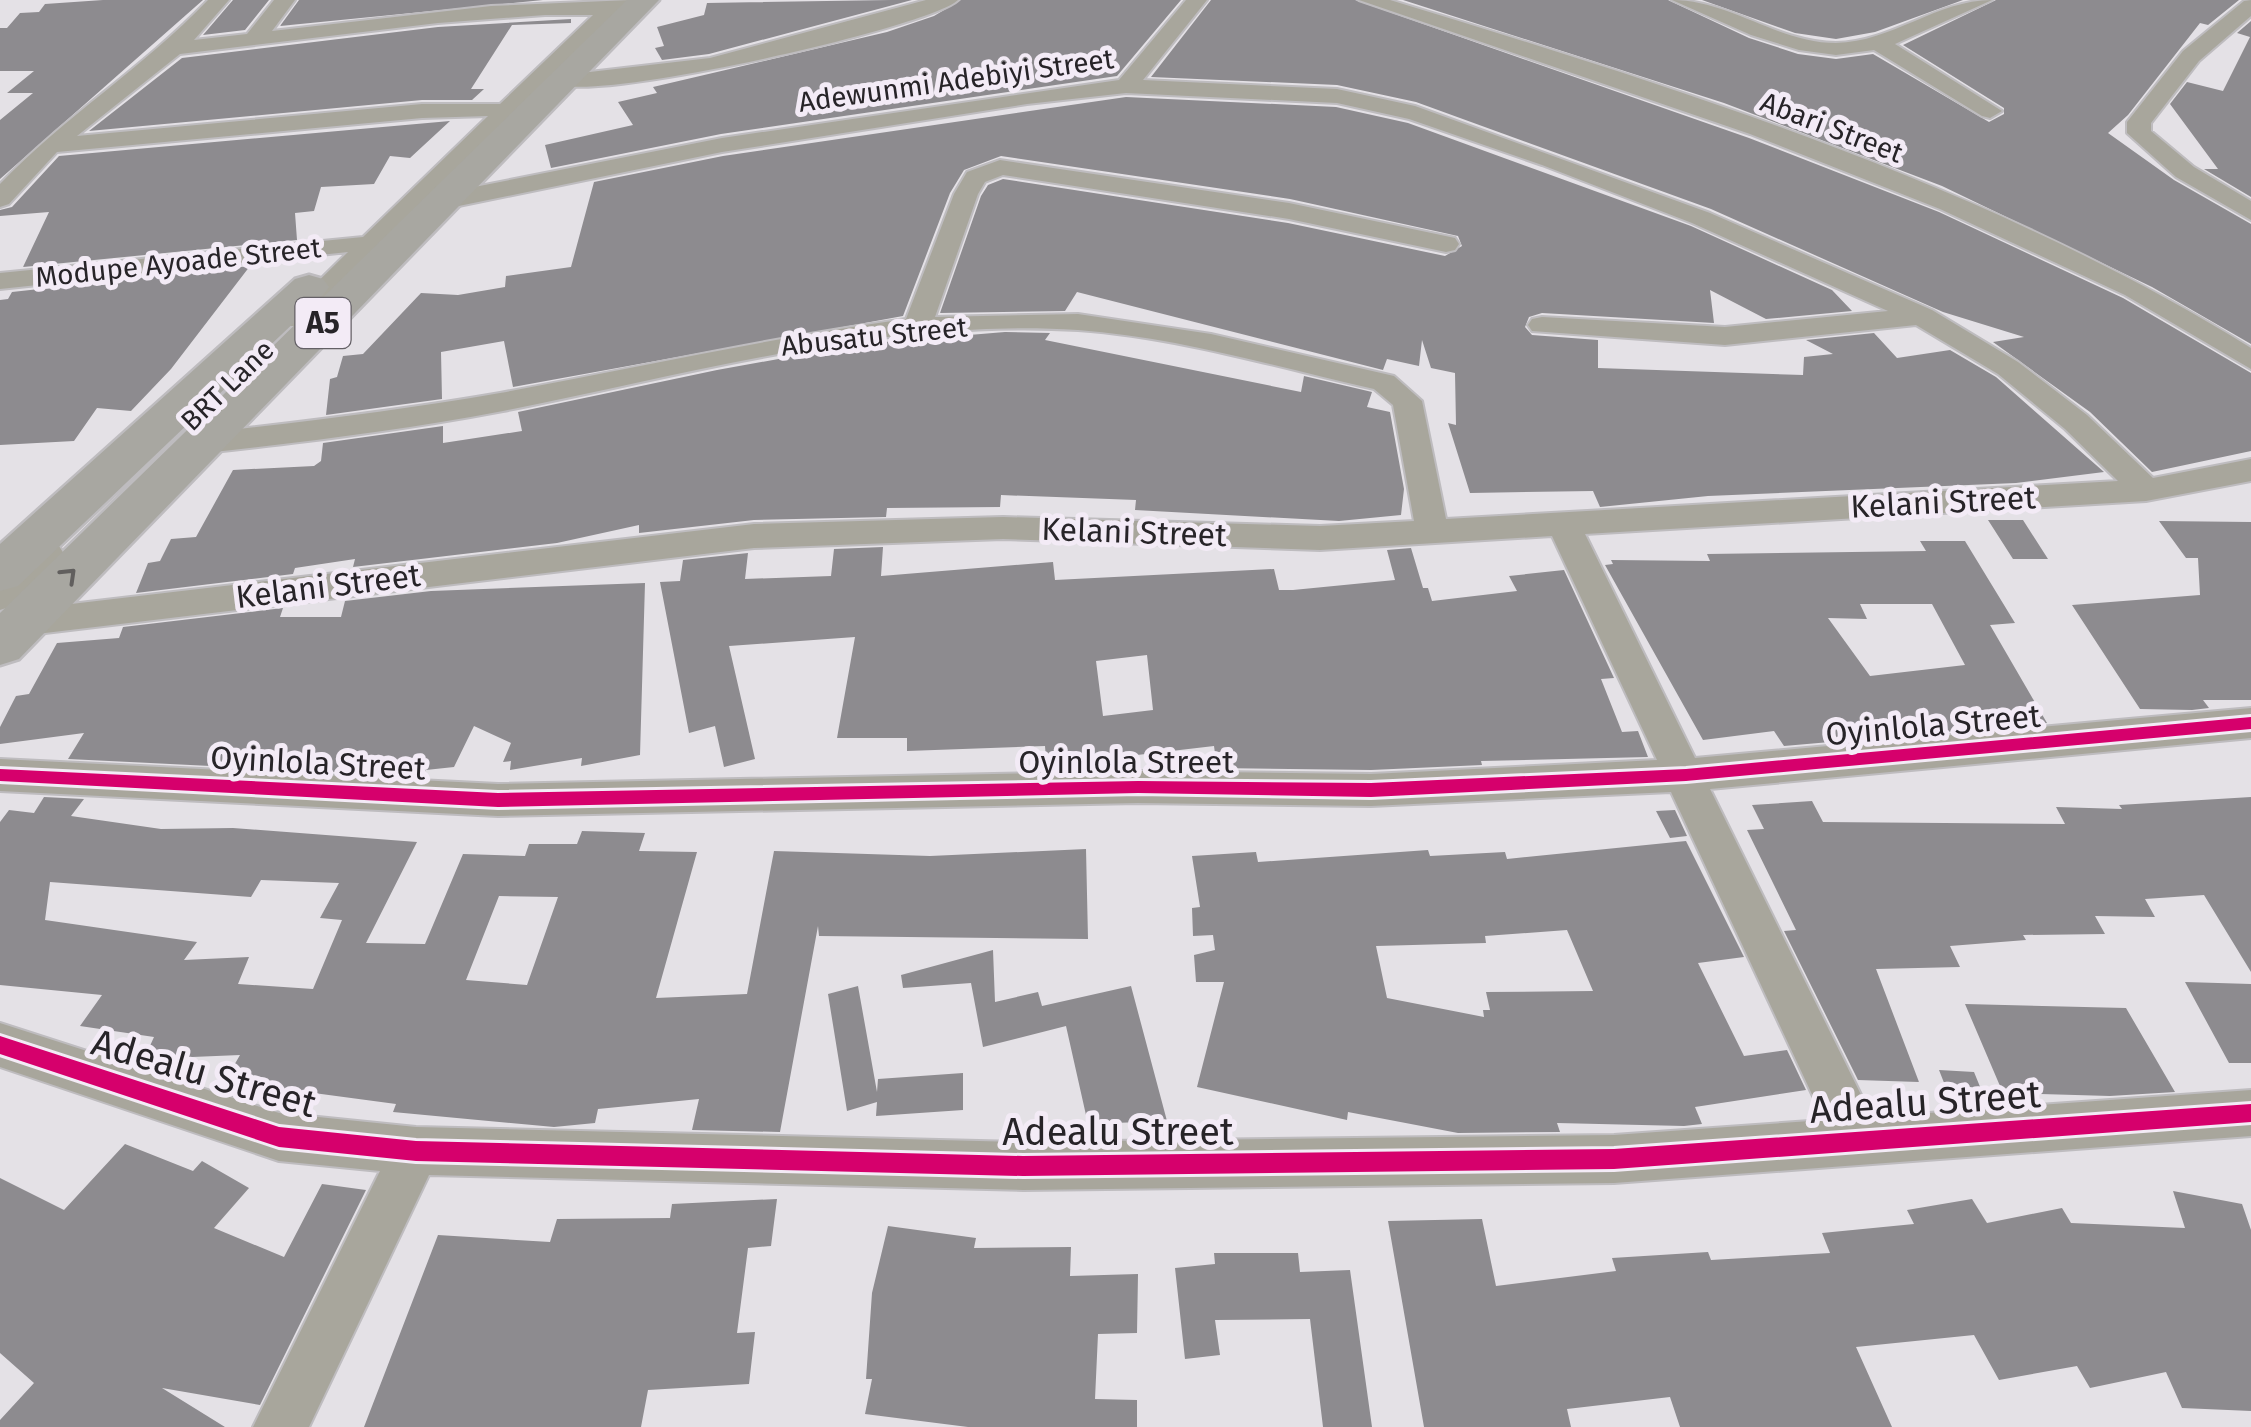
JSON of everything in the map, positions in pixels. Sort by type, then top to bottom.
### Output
[{"type":"highway","name":"A5","points":[[7,622],[204,444],[644,0]]},
{"type":"highway","name":"A5","points":[[5,564],[356,243],[492,109],[608,3]]},
{"type":"street","points":[[0,198],[50,146],[174,48],[219,0]]},
{"type":"street","points":[[252,42],[285,0]]},
{"type":"street","points":[[564,82],[680,69],[948,0]]},
{"type":"street","points":[[1126,86],[1197,0]]},
{"type":"street","name":"Abari Street","points":[[1369,0],[1712,114],[1891,180],[2138,290],[2251,360]]},
{"type":"street","points":[[1682,0],[1802,44],[1836,49],[1876,42],[1982,0]]},
{"type":"street","points":[[174,48],[252,42],[396,20],[608,3]]},
{"type":"street","name":"BRT Lane","points":[[7,622],[160,449],[608,3]]},
{"type":"street","points":[[2251,5],[2191,56],[2139,122],[2140,133],[2184,172],[2251,212]]},
{"type":"street","points":[[1876,42],[1990,111]]},
{"type":"street","name":"Adewunmi Adebiyi Street","points":[[444,201],[848,123],[1126,86],[1337,96],[1415,112],[1701,218],[1922,316],[2008,368],[2076,422],[2146,490]]},
{"type":"street","points":[[50,146],[363,116],[492,109]]},
{"type":"street","points":[[918,326],[966,194],[976,177],[1000,167],[1289,211],[1446,244]]},
{"type":"street","name":"Modupe Ayoade Street","points":[[0,281],[356,243]]},
{"type":"street","points":[[1542,325],[1725,336],[1922,316]]},
{"type":"street","name":"Abusatu Street","points":[[204,444],[406,418],[766,347],[918,326],[1078,322],[1212,343],[1384,382],[1407,401],[1432,531]]},
{"type":"street","name":"Kelani Street","points":[[7,622],[754,536],[1004,528],[1320,538],[2146,490],[2251,470]]},
{"type":"street","points":[[1562,521],[1857,1138]]},
{"type":"street","name":"Oyinlola Street","points":[[0,775],[498,800],[1138,787],[1370,790],[1686,775],[2251,723]]},
{"type":"street","name":"Adealu Street","points":[[0,1045],[279,1137],[416,1150],[1023,1166],[1614,1159],[1857,1138],[2251,1112]]},
{"type":"street","points":[[280,1427],[416,1150]]},
{"type":"building","points":[[203,0],[0,179],[0,120],[33,93],[7,93],[34,71],[0,71],[0,28],[7,28],[20,13],[39,12],[45,4]]},
{"type":"building","points":[[233,0],[269,0],[245,30],[203,35]]},
{"type":"building","points":[[299,0],[543,0],[280,26]]},
{"type":"building","points":[[912,0],[709,54],[662,60],[655,48],[664,46],[657,27],[704,15],[707,3]]},
{"type":"building","points":[[961,0],[1181,0],[1117,76],[721,134],[551,168],[545,145],[633,125],[618,102],[657,93],[653,87],[887,32],[934,16]]},
{"type":"building","points":[[1211,0],[1355,0],[1749,138],[1939,212],[2123,298],[2251,373],[2251,451],[2152,472],[2090,412],[1993,342],[2024,337],[1943,312],[1711,209],[1416,102],[1337,85],[1151,77]]},
{"type":"building","points":[[1403,0],[1668,0],[1749,38],[1798,54],[1836,59],[1873,54],[1989,122],[2004,114],[2004,108],[1903,45],[1996,0],[2239,0],[2208,25],[2200,23],[2128,115],[2108,133],[2174,180],[2251,224],[2251,344],[2152,287],[1942,186],[1724,103]]},
{"type":"building","points":[[1702,0],[1963,0],[1875,32],[1836,39],[1795,33]]},
{"type":"building","points":[[571,19],[571,23],[512,25],[471,89],[484,89],[472,100],[422,100],[89,131],[182,58],[438,27]]},
{"type":"building","points":[[2251,21],[2251,197],[2204,169],[2218,169],[2170,104],[2187,82],[2223,91],[2250,37],[2237,33]]},
{"type":"building","points":[[1126,97],[1336,107],[1408,123],[1691,226],[1832,290],[1852,311],[1766,319],[1710,290],[1714,323],[1542,313],[1529,317],[1525,327],[1532,335],[1598,340],[1598,368],[1803,375],[1804,357],[1833,354],[1806,340],[1874,333],[1897,358],[1950,350],[1996,377],[2104,472],[2016,483],[1708,496],[1600,507],[1593,491],[1470,493],[1448,423],[1456,425],[1455,373],[1431,368],[1422,340],[1419,366],[1387,359],[1383,370],[1077,292],[1065,311],[940,313],[981,196],[988,185],[1003,179],[1288,223],[1445,256],[1462,246],[1458,236],[1290,199],[1001,156],[964,170],[950,193],[903,316],[513,387],[504,341],[441,352],[442,399],[326,415],[330,379],[337,377],[343,356],[363,354],[421,293],[458,295],[505,287],[506,276],[571,267],[594,182],[723,156]]},
{"type":"building","points":[[450,121],[410,158],[390,156],[374,184],[321,187],[314,211],[295,213],[297,240],[23,267],[49,212],[0,216],[0,210],[12,207],[59,156]]},
{"type":"building","points":[[250,266],[171,369],[131,411],[97,408],[74,441],[0,445],[0,300],[8,299],[12,292]]},
{"type":"building","points":[[1005,332],[1050,333],[1045,340],[1301,392],[1304,376],[1372,392],[1367,407],[1390,412],[1404,489],[1401,515],[1339,521],[1135,510],[1136,500],[1001,495],[1000,507],[887,508],[886,517],[754,520],[639,533],[639,525],[557,543],[353,567],[355,559],[295,568],[293,574],[136,593],[148,563],[160,561],[171,539],[196,537],[233,470],[314,466],[321,461],[323,443],[443,426],[443,443],[522,431],[518,412],[861,344]]},
{"type":"building","points":[[1988,520],[2023,520],[2048,559],[2013,559]]},
{"type":"building","points":[[2159,521],[2251,522],[2251,700],[2203,700],[2209,708],[2192,710],[2140,709],[2072,605],[2200,595],[2198,558],[2186,558]]},
{"type":"building","points":[[1920,541],[1965,541],[2015,623],[1990,625],[2047,723],[1784,746],[1774,731],[1703,740],[1605,565],[1613,564],[1611,560],[1710,561],[1707,554],[1926,551]],"holes":[[[1860,604],[1932,604],[1965,665],[1870,676],[1828,618],[1867,619]]]},
{"type":"building","points":[[883,547],[881,576],[1053,562],[1055,580],[1274,569],[1279,590],[1293,590],[1395,580],[1387,550],[1411,548],[1423,588],[1428,588],[1432,601],[1517,591],[1509,576],[1564,570],[1614,678],[1601,679],[1622,732],[1638,731],[1648,757],[1481,761],[1482,765],[1371,770],[1217,768],[1214,746],[1120,757],[1120,753],[1046,759],[1045,746],[907,751],[907,738],[837,738],[855,637],[729,646],[755,759],[724,767],[715,726],[689,733],[660,582],[680,581],[683,560],[748,553],[745,579],[831,576],[834,549]],"holes":[[[1147,655],[1153,710],[1103,716],[1096,661]]]},
{"type":"building","points":[[645,583],[640,755],[581,766],[582,758],[510,770],[511,761],[503,762],[511,743],[474,726],[454,767],[426,770],[418,776],[68,759],[84,733],[0,744],[0,727],[16,696],[29,694],[57,643],[119,638],[123,627],[283,608],[280,617],[341,617],[345,601],[431,591]]},
{"type":"building","points":[[44,797],[84,799],[71,816],[161,829],[233,828],[417,842],[366,943],[425,944],[463,854],[525,856],[529,844],[577,844],[582,831],[645,833],[639,851],[697,852],[656,998],[747,994],[774,851],[930,856],[1086,849],[1088,939],[819,936],[818,926],[780,1132],[692,1130],[699,1099],[598,1109],[595,1123],[554,1127],[393,1112],[396,1104],[225,1081],[240,1055],[144,1059],[154,1037],[80,1026],[102,995],[0,985],[0,822],[9,810],[34,813]],"holes":[[[261,880],[339,883],[320,918],[342,920],[313,989],[238,984],[249,957],[184,960],[197,942],[45,920],[50,882],[251,897]],[[499,896],[558,897],[527,985],[466,980]]]},
{"type":"building","points":[[2251,797],[2251,972],[2204,895],[2145,899],[2155,917],[2095,916],[2105,934],[2023,935],[2026,940],[1950,946],[1960,967],[1876,969],[1919,1082],[1858,1080],[1784,931],[1796,930],[1747,830],[1764,829],[1752,805],[1812,801],[1823,822],[2065,824],[2056,807],[2122,809],[2119,805]]},
{"type":"building","points":[[1675,810],[1687,836],[1670,838],[1656,811]]},
{"type":"building","points":[[1686,841],[1744,957],[1698,963],[1744,1056],[1787,1050],[1806,1090],[1695,1107],[1702,1124],[1557,1123],[1560,1132],[1458,1133],[1348,1112],[1347,1120],[1197,1087],[1224,982],[1196,982],[1194,955],[1215,950],[1213,935],[1193,936],[1192,908],[1200,907],[1192,856],[1256,852],[1258,862],[1428,850],[1430,856],[1505,852],[1507,859]],"holes":[[[1567,930],[1593,991],[1486,992],[1490,1010],[1483,1010],[1484,1017],[1387,998],[1376,946],[1486,943],[1485,936]]]},
{"type":"building","points":[[993,950],[995,1002],[1038,992],[1042,1006],[1131,986],[1167,1121],[1088,1124],[1066,1026],[983,1047],[971,983],[903,988],[901,975]]},
{"type":"building","points":[[2185,982],[2251,984],[2251,1063],[2229,1063]]},
{"type":"building","points":[[858,986],[877,1092],[878,1079],[963,1073],[963,1110],[876,1116],[877,1102],[847,1111],[828,994]]},
{"type":"building","points":[[1965,1004],[2126,1008],[2175,1092],[2110,1096],[2003,1093]]},
{"type":"building","points":[[1939,1070],[1974,1072],[1985,1099],[1950,1098]]},
{"type":"building","points":[[125,1144],[193,1171],[202,1161],[249,1188],[214,1228],[284,1257],[322,1184],[366,1190],[260,1405],[162,1388],[225,1427],[0,1427],[0,1420],[34,1383],[0,1353],[0,1178],[64,1210]]},
{"type":"building","points":[[2173,1191],[2242,1204],[2251,1230],[2251,1411],[2182,1408],[2166,1372],[2090,1388],[2077,1366],[1999,1380],[1974,1335],[1856,1347],[1892,1427],[1680,1427],[1670,1397],[1567,1409],[1571,1427],[1424,1427],[1388,1221],[1482,1219],[1496,1286],[1616,1271],[1612,1258],[1708,1252],[1711,1260],[1830,1253],[1822,1233],[1914,1224],[1907,1210],[1972,1199],[1987,1223],[2062,1208],[2071,1223],[2185,1228]]},
{"type":"building","points":[[777,1199],[771,1246],[748,1248],[737,1333],[755,1332],[749,1384],[648,1390],[641,1427],[364,1427],[438,1235],[550,1242],[557,1219],[670,1218],[672,1204]]},
{"type":"building","points":[[888,1226],[976,1238],[974,1248],[1071,1247],[1070,1276],[1138,1274],[1137,1333],[1098,1334],[1095,1399],[1137,1400],[1137,1427],[968,1427],[865,1414],[872,1379],[866,1379],[872,1293]]},
{"type":"building","points":[[1214,1253],[1298,1253],[1300,1272],[1350,1270],[1372,1427],[1323,1427],[1310,1319],[1215,1320],[1220,1355],[1185,1359],[1175,1268],[1215,1264]]},
{"type":"cycle path","points":[[0,775],[498,800],[1138,787],[1371,790],[1686,775],[2251,723]]},
{"type":"cycle path","points":[[0,1045],[279,1137],[416,1151],[1023,1166],[1614,1159],[2251,1113]]}]
